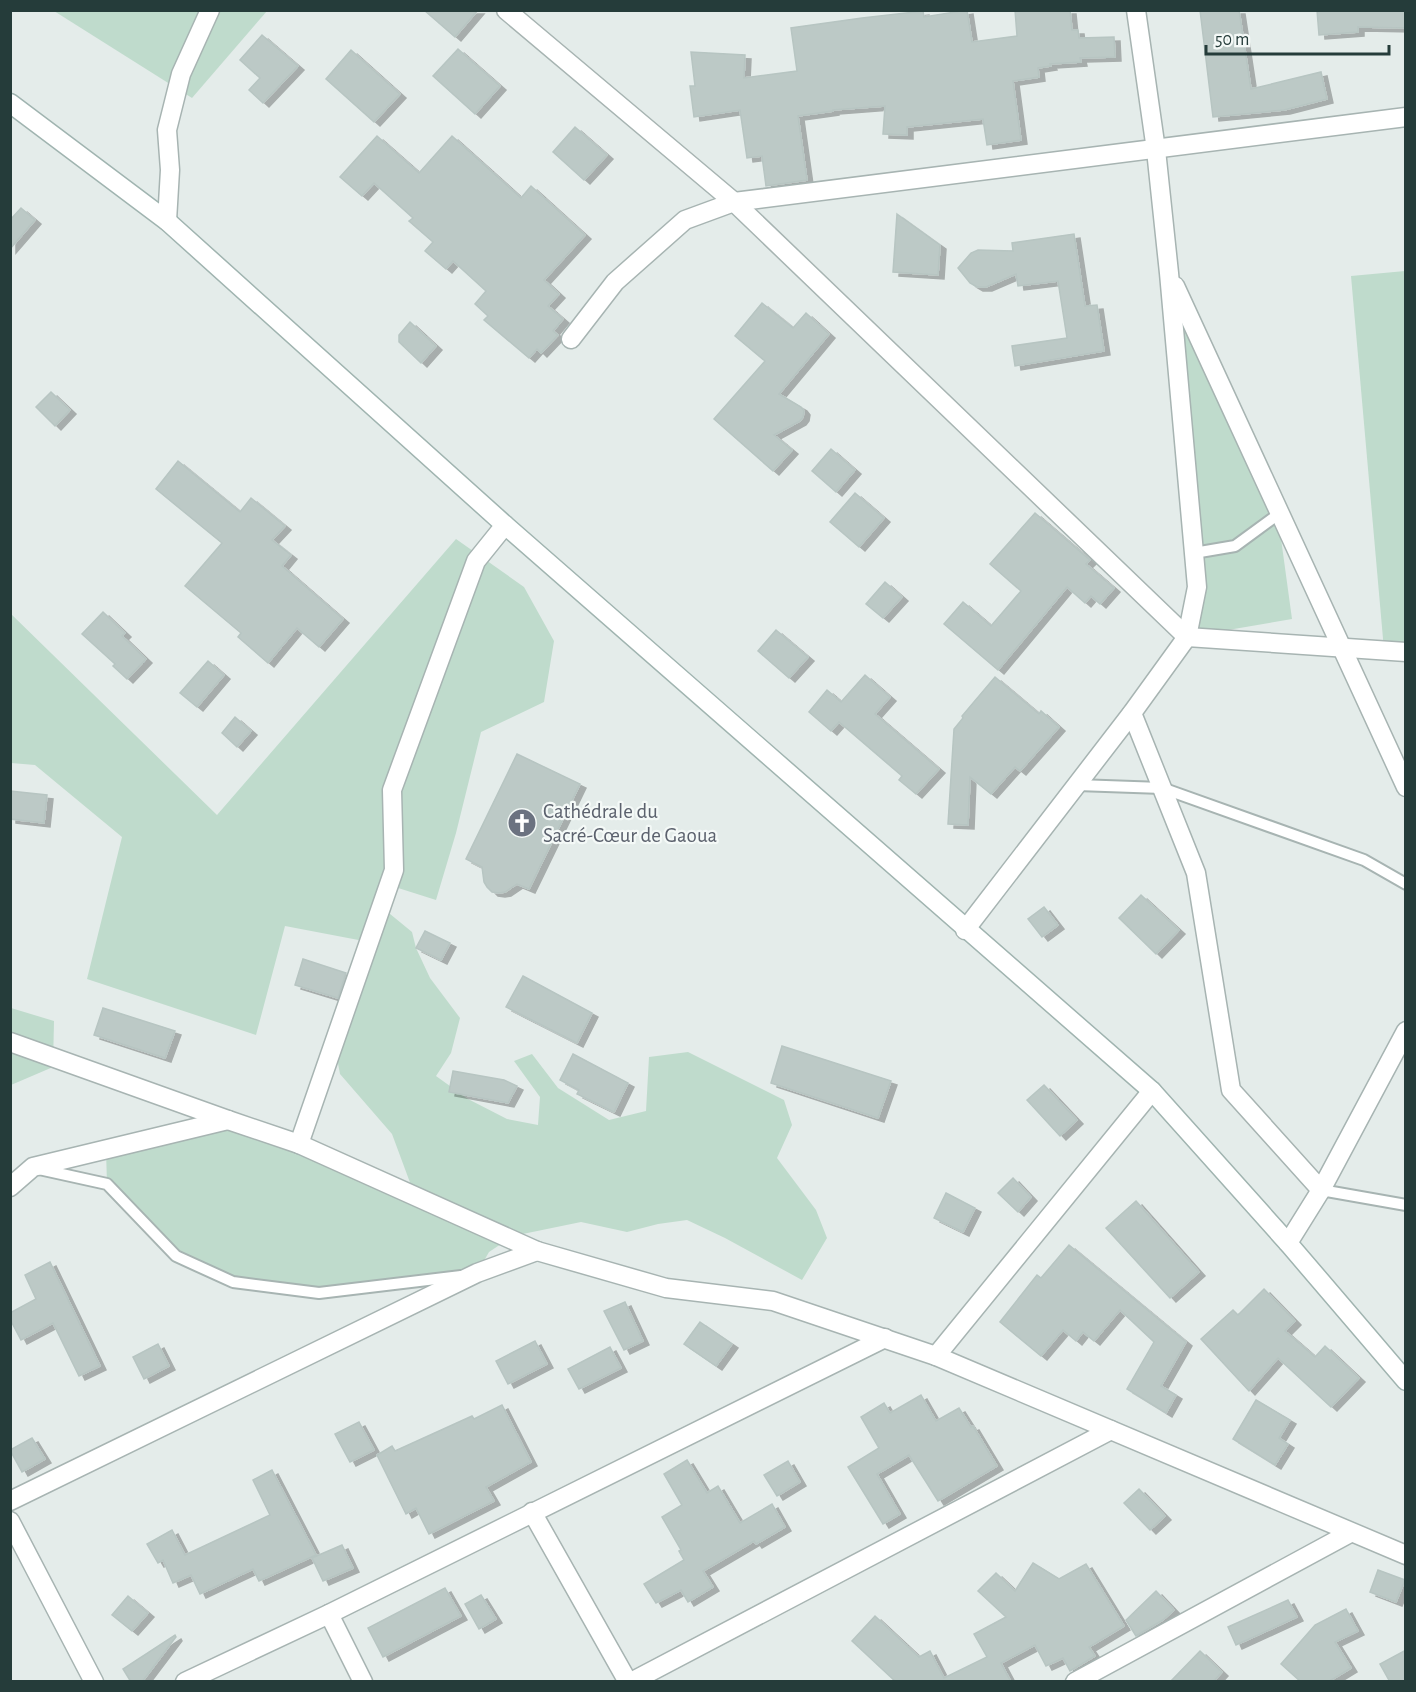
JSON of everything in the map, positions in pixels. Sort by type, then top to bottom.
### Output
[{"type":"street","points":[[167,221],[170,170],[167,130],[181,74],[210,10]]},
{"type":"street","points":[[506,10],[734,202],[1187,637],[1406,652]]},
{"type":"street","points":[[965,930],[1132,713],[1187,637],[1197,586],[1156,150],[1136,10]]},
{"type":"street","points":[[10,103],[167,221],[505,525],[965,930],[1152,1091],[1288,1243],[1406,1381]]},
{"type":"street","points":[[571,339],[615,282],[685,220],[734,202],[1406,117]]},
{"type":"street","points":[[1169,273],[1406,787]]},
{"type":"street","points":[[299,1144],[394,870],[392,790],[476,561],[505,525]]},
{"type":"street","points":[[1132,713],[1196,873],[1231,1089],[1322,1190]]},
{"type":"street","points":[[1288,1243],[1322,1190],[1406,1031]]},
{"type":"street","points":[[10,1042],[299,1144],[537,1251],[666,1288],[773,1301],[936,1356],[1406,1555]]},
{"type":"street","points":[[936,1356],[1152,1091]]},
{"type":"street","points":[[10,1187],[33,1167],[228,1120]]},
{"type":"street","points":[[10,1501],[477,1273],[537,1251]]},
{"type":"street","points":[[185,1682],[329,1614],[885,1338]]},
{"type":"street","points":[[532,1512],[629,1682],[1111,1430]]},
{"type":"street","points":[[10,1521],[94,1682]]},
{"type":"street","points":[[1075,1682],[1350,1533]]},
{"type":"street","points":[[329,1614],[363,1682]]},
{"type":"lane","points":[[1194,553],[1235,546],[1280,513]]},
{"type":"lane","points":[[1077,785],[1162,788],[1364,860],[1406,884]]},
{"type":"lane","points":[[33,1167],[107,1184],[176,1256],[233,1282],[319,1293],[477,1273]]},
{"type":"lane","points":[[1322,1190],[1406,1205]]},
{"type":"green space","points":[[54,11],[267,11],[192,98]]},
{"type":"green space","points":[[1405,271],[1405,648],[1384,650],[1351,276]]},
{"type":"green space","points":[[1169,273],[1279,524],[1292,619],[1187,637],[1197,586]]},
{"type":"green space","points":[[456,539],[524,587],[554,641],[544,702],[481,732],[456,833],[436,900],[395,887],[384,909],[412,932],[416,948],[430,978],[460,1018],[451,1053],[436,1076],[468,1099],[507,1119],[538,1125],[540,1097],[514,1061],[532,1054],[558,1088],[609,1120],[646,1111],[649,1057],[688,1052],[784,1100],[792,1125],[777,1158],[816,1210],[827,1238],[802,1280],[687,1220],[627,1232],[581,1222],[513,1236],[489,1252],[477,1273],[319,1293],[233,1282],[176,1256],[107,1184],[106,1150],[228,1120],[415,1196],[392,1134],[340,1074],[334,1042],[369,942],[285,926],[256,1035],[87,979],[122,837],[35,765],[11,763],[10,613],[217,815]]},
{"type":"green space","points":[[11,1008],[54,1021],[53,1067],[11,1085]]},
{"type":"building","points":[[424,10],[478,10],[455,37]]},
{"type":"building","points":[[967,10],[972,42],[1017,36],[1015,10],[1070,10],[1072,30],[1078,30],[1079,38],[1114,37],[1115,57],[1080,58],[1081,62],[1050,64],[1051,66],[1038,68],[1039,77],[1013,81],[1021,140],[987,145],[983,119],[907,127],[907,135],[883,134],[885,106],[833,110],[798,116],[807,180],[766,186],[762,156],[747,158],[740,110],[694,117],[690,86],[695,86],[691,52],[745,55],[744,78],[797,71],[791,28],[923,11],[924,17]]},
{"type":"building","points":[[1200,10],[1239,10],[1251,89],[1321,72],[1327,99],[1284,110],[1213,117]]},
{"type":"building","points":[[1317,10],[1406,10],[1406,28],[1358,27],[1358,32],[1319,35]]},
{"type":"building","points":[[262,35],[298,66],[263,103],[249,90],[260,78],[240,60]]},
{"type":"building","points":[[458,49],[500,86],[475,114],[433,76]]},
{"type":"building","points":[[351,50],[400,94],[374,122],[326,79]]},
{"type":"building","points":[[575,127],[607,155],[584,180],[553,152]]},
{"type":"building","points":[[377,136],[419,173],[452,136],[521,198],[531,186],[585,235],[544,280],[559,294],[548,306],[563,319],[553,331],[558,335],[541,353],[537,349],[529,358],[484,320],[488,316],[475,304],[486,291],[453,261],[446,269],[425,251],[433,242],[409,221],[413,218],[374,183],[362,196],[340,177]]},
{"type":"building","points":[[21,208],[35,220],[10,249],[10,220]]},
{"type":"building","points":[[897,214],[940,245],[938,275],[893,272]]},
{"type":"building","points":[[1074,234],[1085,306],[1097,305],[1104,351],[1015,366],[1012,346],[1067,338],[1058,281],[1018,286],[1016,274],[986,287],[977,287],[970,283],[958,268],[971,253],[978,250],[1013,251],[1012,243]]},
{"type":"building","points":[[762,303],[793,328],[806,313],[829,334],[779,394],[804,411],[800,421],[774,435],[792,450],[773,471],[714,419],[765,361],[735,336]]},
{"type":"building","points":[[410,322],[436,346],[421,363],[399,342],[399,335]]},
{"type":"building","points":[[51,392],[70,410],[55,426],[36,407]]},
{"type":"building","points":[[831,449],[855,470],[836,492],[812,471]]},
{"type":"building","points":[[178,461],[240,512],[251,498],[285,526],[272,540],[291,555],[282,566],[343,619],[319,647],[297,628],[268,663],[238,637],[241,633],[185,586],[222,543],[156,489]]},
{"type":"building","points":[[855,493],[884,518],[859,547],[830,522]]},
{"type":"building","points":[[1035,513],[1090,560],[1086,564],[1114,588],[1100,604],[1091,596],[1085,603],[1067,587],[998,670],[944,624],[963,602],[991,626],[1021,591],[990,564]]},
{"type":"building","points":[[885,582],[902,597],[883,618],[866,604]]},
{"type":"building","points":[[103,612],[125,633],[122,636],[146,659],[127,679],[113,666],[115,664],[82,634]]},
{"type":"building","points":[[776,630],[808,657],[789,678],[758,651]]},
{"type":"building","points":[[208,661],[224,675],[197,707],[180,693]]},
{"type":"building","points":[[865,675],[890,697],[875,714],[939,769],[916,794],[899,780],[902,776],[839,722],[831,731],[809,712],[827,690],[841,702]]},
{"type":"building","points":[[995,677],[1039,714],[1041,711],[1059,727],[1020,771],[1015,767],[991,794],[970,777],[968,825],[948,824],[954,729]]},
{"type":"building","points":[[235,717],[251,731],[237,747],[222,733]]},
{"type":"building","name":"Cathédrale du Sacré-Cœur de Gaoua","points":[[517,754],[580,784],[529,889],[517,884],[505,892],[492,892],[484,882],[482,867],[466,859]]},
{"type":"building","points":[[10,791],[47,795],[44,823],[10,819]]},
{"type":"building","points":[[1141,895],[1179,930],[1156,954],[1119,918]]},
{"type":"building","points":[[1044,907],[1058,925],[1042,937],[1028,919]]},
{"type":"building","points":[[425,931],[450,943],[441,960],[416,948]]},
{"type":"building","points":[[303,959],[346,973],[338,998],[295,985]]},
{"type":"building","points":[[523,976],[592,1013],[577,1043],[506,1007]]},
{"type":"building","points":[[103,1008],[175,1031],[165,1058],[94,1035]]},
{"type":"building","points":[[782,1046],[891,1081],[878,1118],[771,1083]]},
{"type":"building","points":[[573,1054],[628,1083],[614,1112],[577,1094],[579,1090],[560,1080]]},
{"type":"building","points":[[453,1071],[504,1080],[517,1086],[508,1103],[449,1092]]},
{"type":"building","points":[[1044,1085],[1077,1120],[1060,1136],[1027,1100]]},
{"type":"building","points":[[1013,1178],[1031,1197],[1018,1212],[998,1193]]},
{"type":"building","points":[[946,1193],[975,1208],[963,1232],[934,1218]]},
{"type":"building","points":[[1136,1201],[1199,1272],[1170,1298],[1106,1228]]},
{"type":"building","points":[[1069,1245],[1186,1342],[1161,1386],[1176,1395],[1166,1413],[1127,1389],[1154,1342],[1120,1310],[1094,1341],[1083,1332],[1076,1341],[1063,1330],[1041,1356],[1000,1322],[1037,1275],[1041,1278]]},
{"type":"building","points":[[50,1262],[100,1366],[79,1376],[53,1323],[21,1340],[10,1319],[10,1313],[36,1299],[25,1275]]},
{"type":"building","points":[[1264,1289],[1295,1321],[1285,1331],[1315,1357],[1325,1346],[1359,1378],[1331,1407],[1278,1358],[1249,1391],[1201,1339],[1233,1310],[1238,1315]]},
{"type":"building","points":[[625,1302],[643,1341],[624,1350],[604,1311]]},
{"type":"building","points":[[700,1322],[732,1344],[716,1366],[684,1344]]},
{"type":"building","points":[[535,1341],[547,1364],[508,1384],[496,1361]]},
{"type":"building","points":[[158,1344],[169,1366],[144,1379],[133,1357]]},
{"type":"building","points":[[610,1347],[621,1368],[579,1389],[568,1369]]},
{"type":"building","points":[[921,1395],[936,1421],[959,1408],[971,1427],[973,1426],[997,1466],[938,1501],[909,1455],[877,1474],[900,1514],[883,1524],[848,1467],[879,1448],[861,1417],[884,1403],[890,1413]]},
{"type":"building","points":[[1256,1400],[1290,1420],[1279,1438],[1288,1444],[1275,1465],[1233,1439]]},
{"type":"building","points":[[502,1405],[531,1462],[486,1487],[494,1501],[429,1534],[416,1508],[406,1514],[377,1455],[392,1446],[395,1451],[472,1416],[474,1419]]},
{"type":"building","points":[[359,1422],[374,1450],[350,1462],[335,1434]]},
{"type":"building","points":[[32,1438],[45,1459],[22,1472],[10,1450]]},
{"type":"building","points":[[687,1460],[707,1493],[718,1486],[740,1523],[772,1504],[785,1527],[756,1544],[754,1541],[703,1571],[713,1587],[688,1602],[681,1590],[656,1603],[644,1584],[684,1560],[679,1551],[681,1550],[662,1517],[682,1505],[664,1474]]},
{"type":"building","points":[[788,1461],[800,1482],[777,1496],[764,1475]]},
{"type":"building","points":[[272,1470],[316,1555],[259,1581],[253,1569],[200,1594],[191,1575],[173,1583],[163,1560],[158,1563],[147,1544],[172,1530],[185,1555],[270,1515],[253,1480]]},
{"type":"building","points":[[1139,1489],[1165,1516],[1150,1530],[1124,1503]]},
{"type":"building","points":[[342,1545],[353,1568],[323,1581],[312,1558]]},
{"type":"building","points":[[1033,1563],[1059,1579],[1086,1564],[1124,1626],[1089,1647],[1095,1656],[1070,1671],[1063,1658],[1046,1666],[1035,1645],[1001,1663],[1011,1682],[896,1682],[852,1641],[875,1616],[919,1657],[930,1651],[944,1678],[987,1657],[974,1634],[1006,1617],[978,1591],[996,1573],[1015,1591]]},
{"type":"building","points":[[1378,1570],[1405,1580],[1396,1602],[1370,1592]]},
{"type":"building","points":[[445,1588],[461,1616],[383,1657],[368,1628]]},
{"type":"building","points":[[1156,1591],[1174,1610],[1163,1620],[1136,1636],[1126,1620]]},
{"type":"building","points":[[481,1595],[496,1619],[479,1629],[465,1604]]},
{"type":"building","points":[[128,1596],[148,1613],[132,1631],[112,1615]]},
{"type":"building","points":[[1288,1600],[1297,1617],[1236,1645],[1228,1627]]},
{"type":"building","points":[[1346,1609],[1358,1631],[1335,1642],[1351,1668],[1328,1682],[1301,1682],[1281,1664],[1315,1625]]},
{"type":"building","points":[[175,1635],[176,1637],[142,1682],[131,1682],[123,1669]]},
{"type":"building","points":[[1406,1650],[1406,1682],[1390,1682],[1380,1664]]},
{"type":"building","points":[[1200,1651],[1222,1672],[1213,1682],[1170,1682]]},
{"type":"place","name":"Cathédrale du Sacré-Cœur de Gaoua","points":[[522,823]]}]
